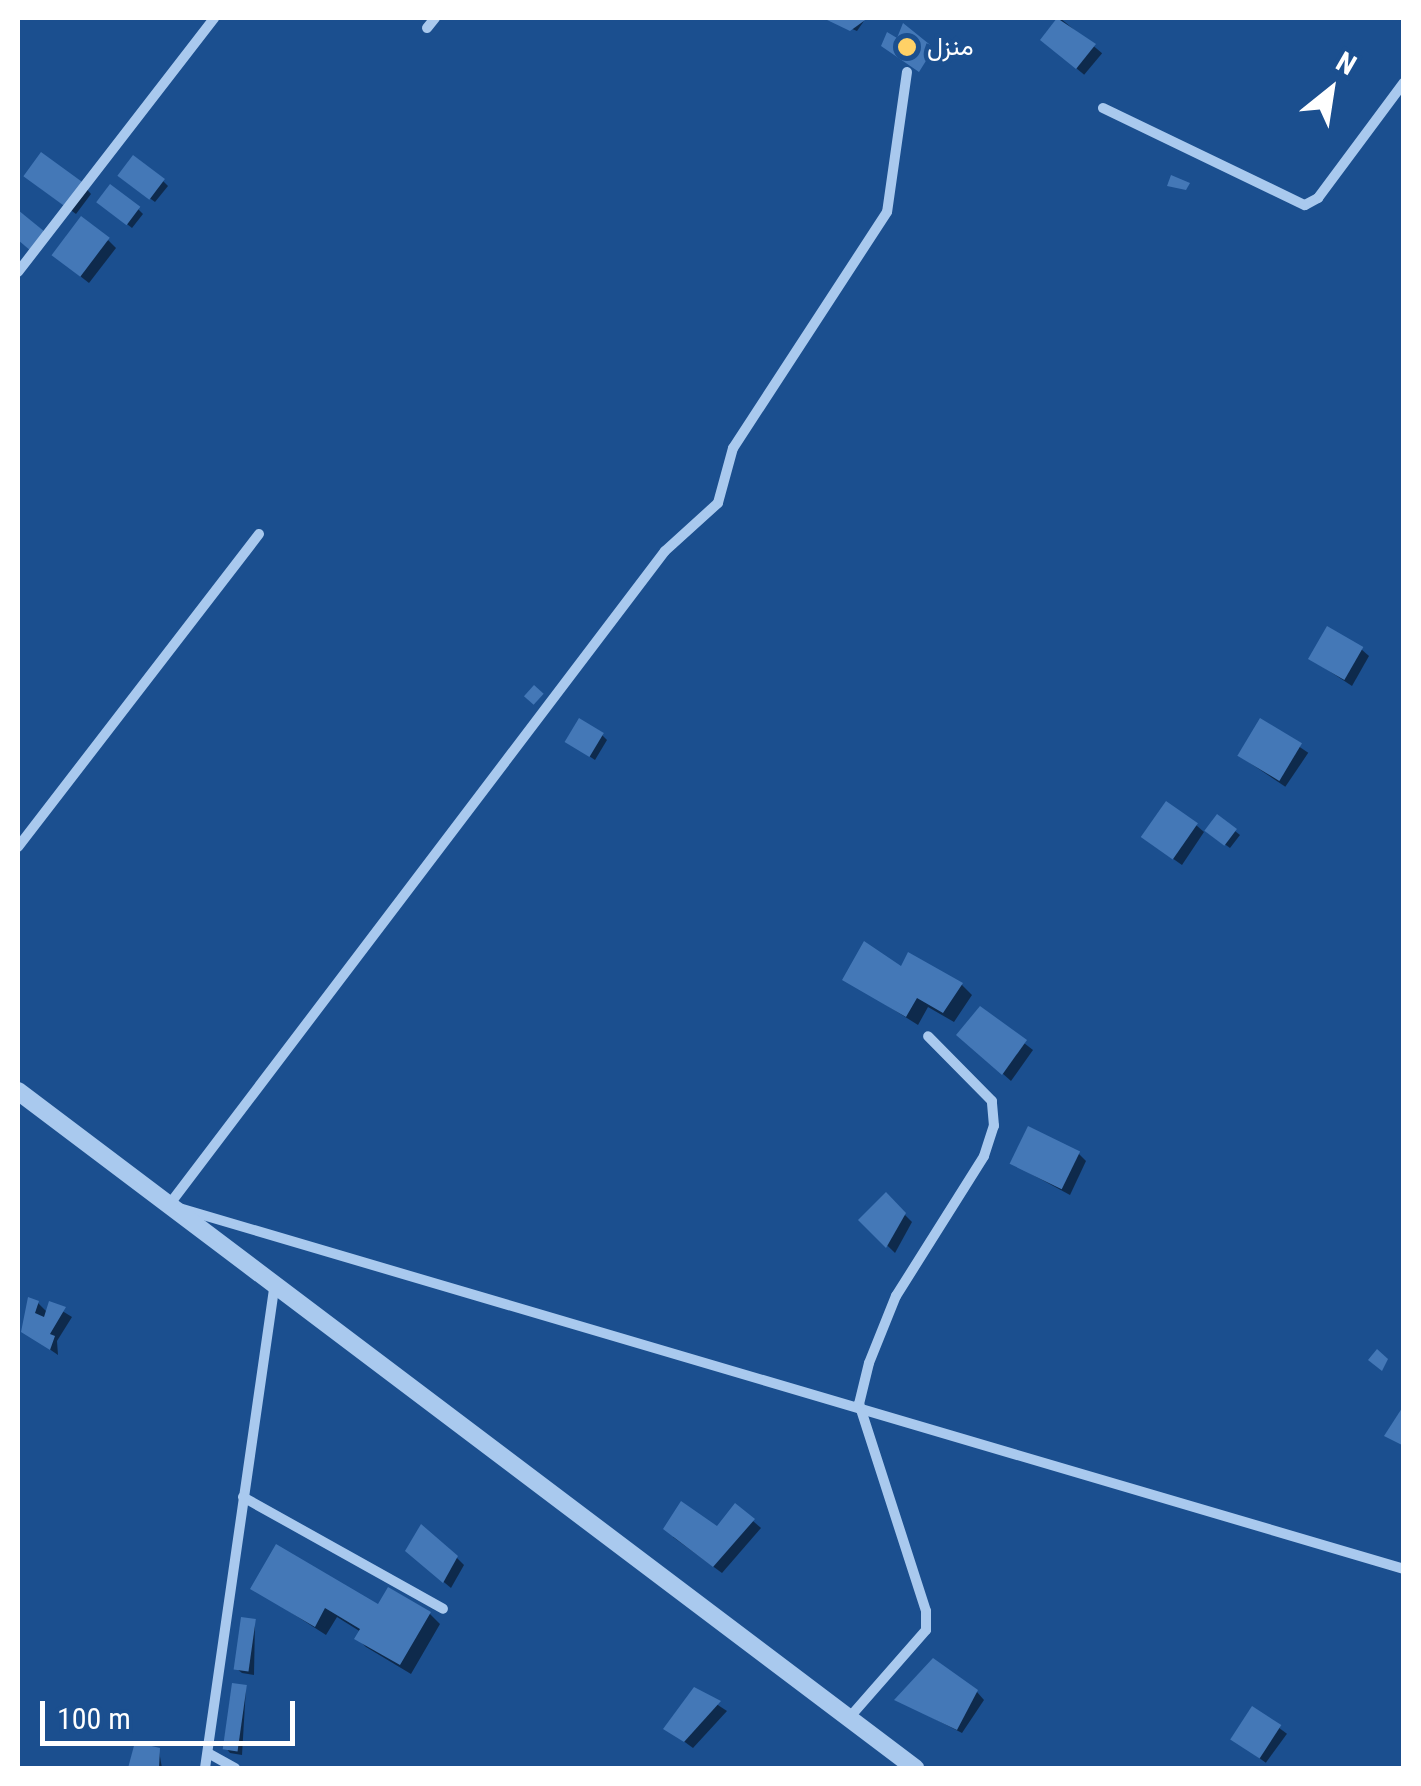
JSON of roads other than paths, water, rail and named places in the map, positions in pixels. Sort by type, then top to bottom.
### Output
[{"type":"street","points":[[18,272],[214,18]]},
{"type":"street","points":[[427,28],[436,18]]},
{"type":"street","points":[[168,1205],[664,550],[718,504],[732,448],[888,212],[907,72]]},
{"type":"street","points":[[1103,108],[1305,205],[1318,198],[1404,82]]},
{"type":"street","points":[[18,847],[259,534]]},
{"type":"street","points":[[848,1718],[926,1630],[926,1612],[860,1404],[896,1296],[984,1156],[994,1126],[992,1102],[928,1036]]},
{"type":"street","points":[[18,1090],[915,1768]]},
{"type":"street","points":[[168,1205],[860,1404],[1404,1570]]},
{"type":"street","points":[[205,1768],[275,1281]]},
{"type":"street","points":[[243,1496],[443,1609]]},
{"type":"street","points":[[208,1753],[235,1768]]},
{"type":"place","name":"منزل","points":[[907,47]]}]
